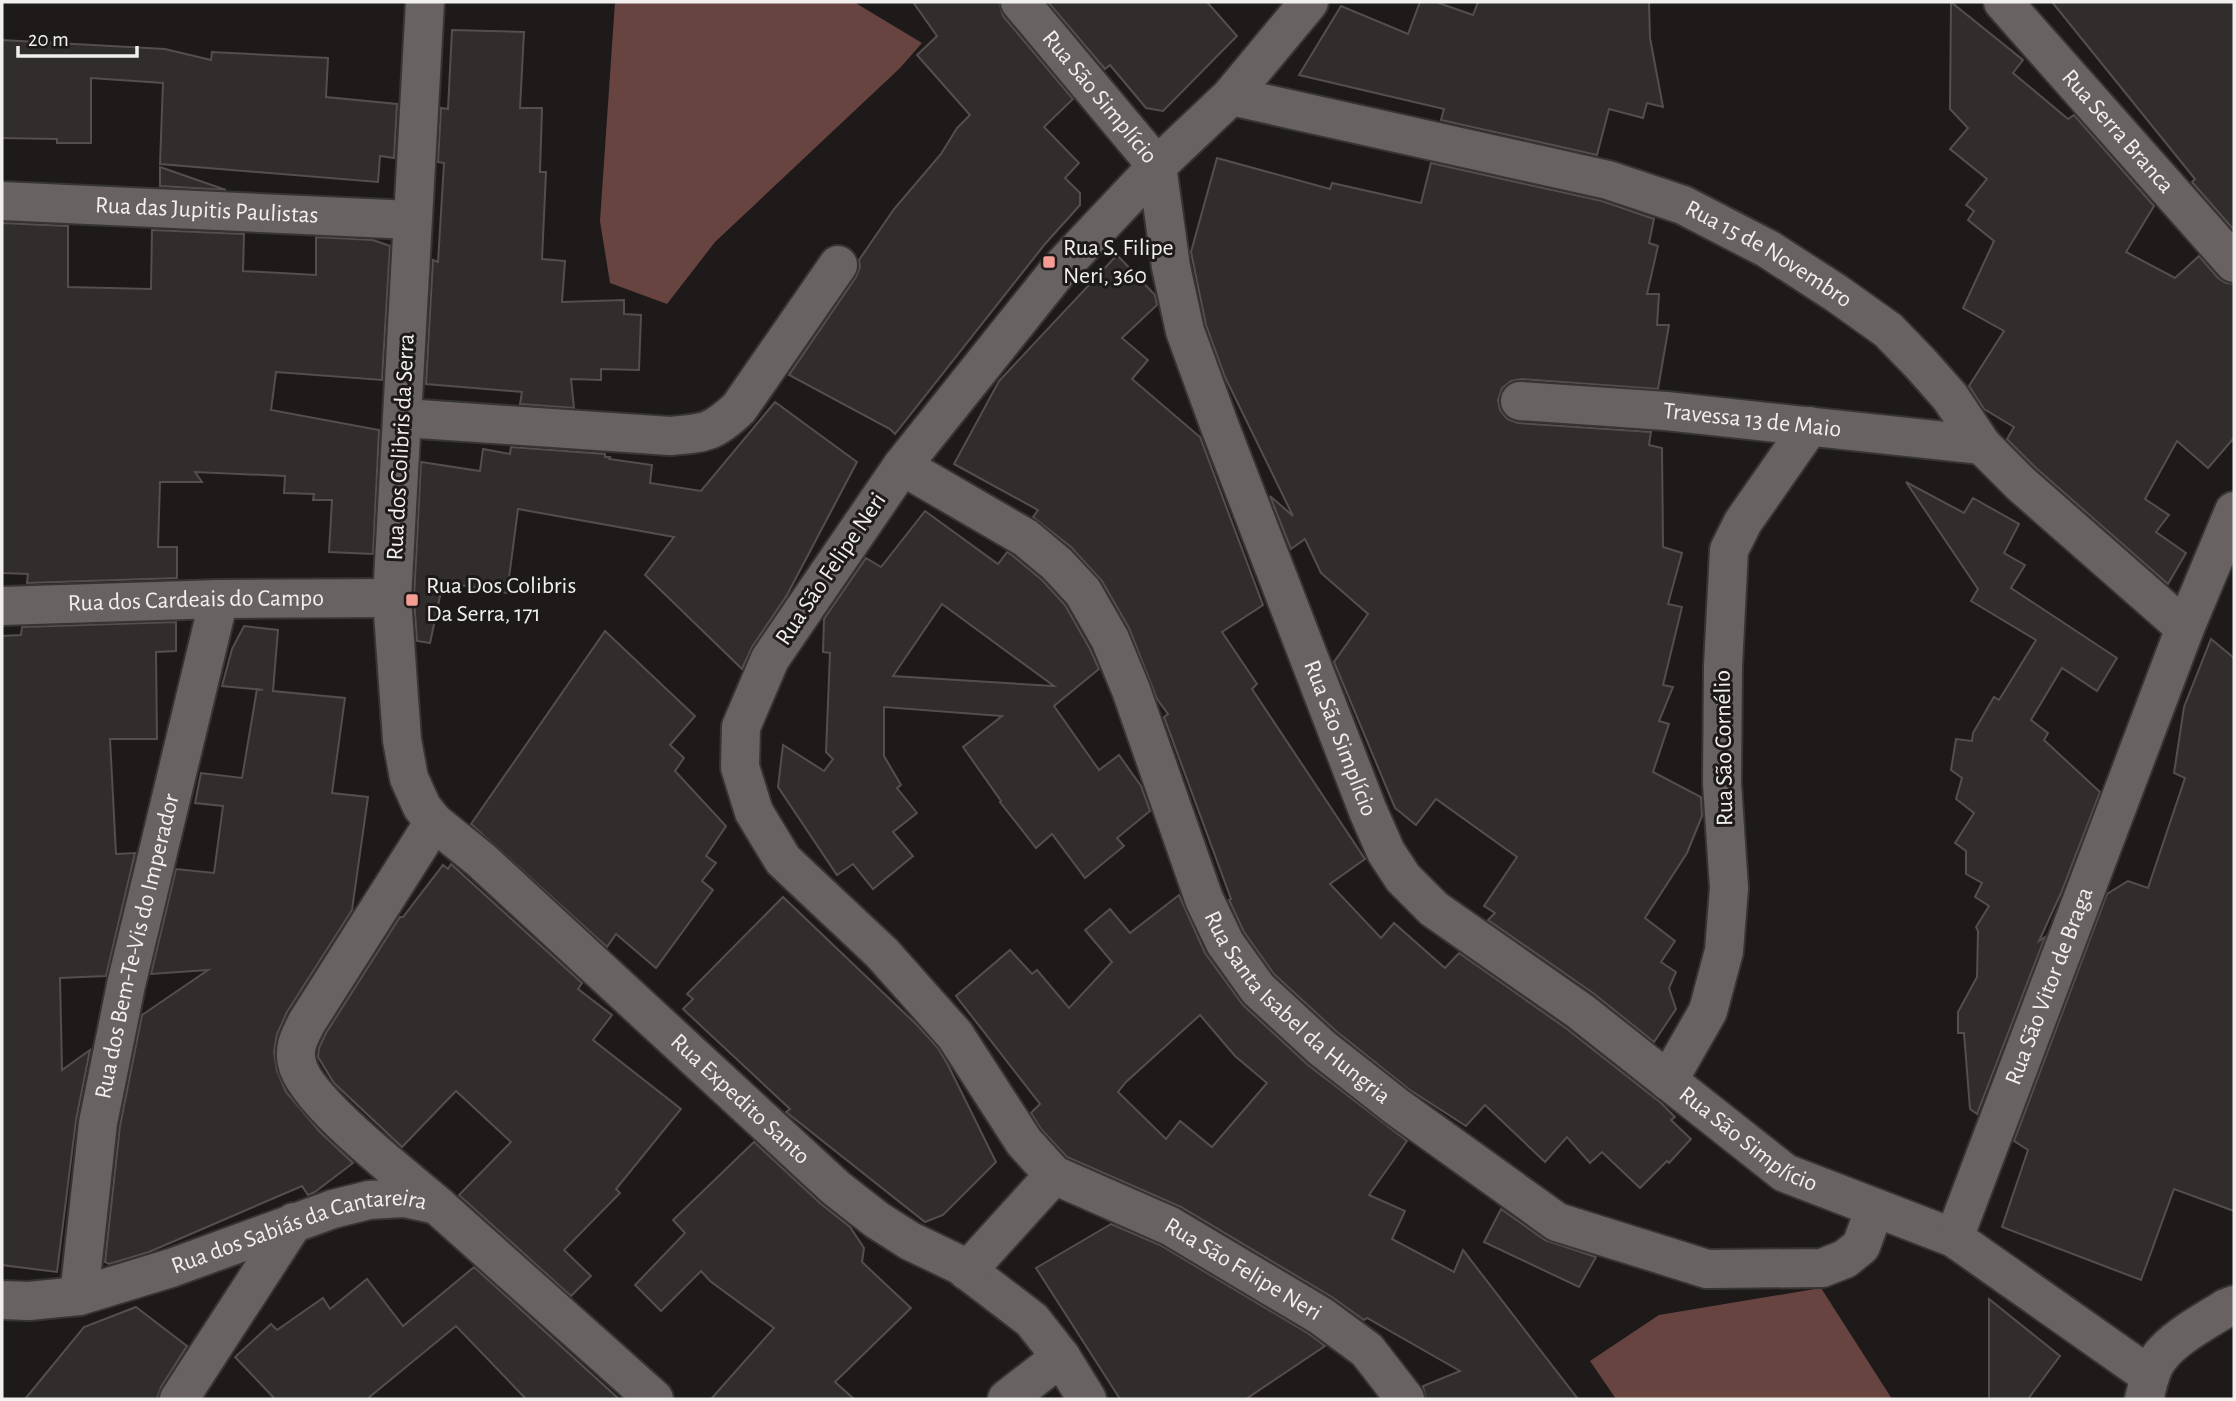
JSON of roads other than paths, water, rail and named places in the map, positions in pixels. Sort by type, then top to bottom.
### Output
[{"type":"street","name":"Rua dos Colibris da Serra","points":[[425,2],[392,598],[402,740],[410,778],[422,807],[434,822]]},
{"type":"street","name":"Rua São Simplício","points":[[1020,2],[1157,166],[1171,267],[1185,331],[1368,811],[1386,852],[1403,878],[1434,909],[1580,1011],[1785,1173],[1954,1238]]},
{"type":"street","name":"Rua São Felipe Neri","points":[[1309,2],[1231,96],[1157,166],[1057,272],[902,466],[770,659],[741,727],[740,766],[754,812],[783,860],[881,953],[955,1035],[1024,1142],[1054,1175],[1170,1226],[1321,1316],[1367,1350],[1405,1399]]},
{"type":"street","name":"Rua Serra Branca","points":[[2003,2],[2234,263]]},
{"type":"street","name":"Rua 15 de Novembro","points":[[1231,96],[1608,180],[1683,205],[1768,250],[1888,330],[1950,397],[1982,445],[2021,484],[2185,628]]},
{"type":"street","name":"Rua das Jupitis Paulistas","points":[[2,201],[411,220]]},
{"type":"street","points":[[404,418],[670,436],[697,434],[720,426],[739,408],[838,265]]},
{"type":"street","name":"Travessa 13 de Maio","points":[[1520,401],[1666,411],[1982,445]]},
{"type":"street","name":"Rua São Cornélio","points":[[1668,1081],[1708,1011],[1724,951],[1729,888],[1722,783],[1723,666],[1730,550],[1743,522],[1810,426]]},
{"type":"street","name":"Rua Santa Isabel da Hungria","points":[[902,466],[1026,538],[1057,564],[1083,592],[1110,639],[1131,690],[1204,899],[1225,943],[1258,989],[1322,1048],[1397,1107],[1557,1222],[1707,1269],[1822,1268],[1845,1259],[1861,1246],[1875,1208]]},
{"type":"street","name":"Rua São Vitor de Braga","points":[[1954,1238],[2185,628],[2234,511]]},
{"type":"street","name":"Rua dos Cardeais do Campo","points":[[2,606],[219,599],[392,598]]},
{"type":"street","name":"Rua dos Bem-Te-Vis do Imperador","points":[[79,1296],[98,1122],[126,985],[219,599]]},
{"type":"street","points":[[434,822],[296,1043],[297,1064],[306,1083],[330,1112],[437,1205]]},
{"type":"street","name":"Rua Expedito Santo","points":[[434,822],[481,860],[836,1188],[877,1220],[910,1241],[960,1265],[1032,1320],[1061,1357],[1087,1399]]},
{"type":"street","points":[[967,1271],[1054,1175]]},
{"type":"street","name":"Rua dos Sabiás da Cantareira","points":[[2,1300],[29,1301],[79,1296],[171,1268],[333,1209],[369,1200],[404,1198],[437,1205],[654,1399]]},
{"type":"street","points":[[179,1399],[294,1222]]},
{"type":"street","points":[[1954,1238],[2147,1388],[2159,1357],[2181,1338],[2234,1305]]},
{"type":"street","points":[[1007,1399],[1061,1357]]},
{"type":"place","name":"Rua S. Filipe Neri, 360","points":[[1049,262]]},
{"type":"place","name":"Rua Dos Colibris Da Serra, 171","points":[[412,600]]}]
